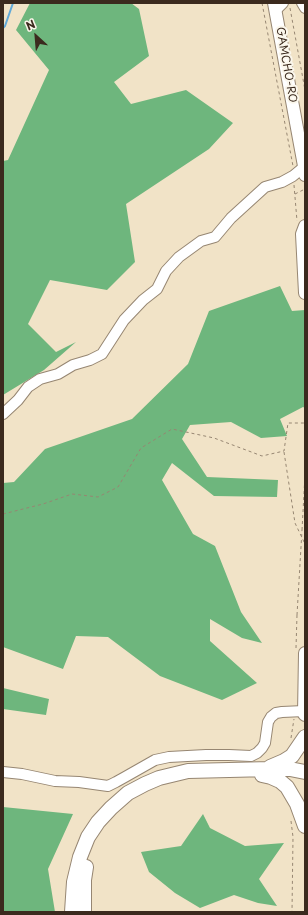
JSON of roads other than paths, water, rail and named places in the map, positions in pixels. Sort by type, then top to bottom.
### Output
[{"type":"highway","points":[[84,912],[84,880],[87,863],[92,849],[107,822],[129,800],[141,791],[153,785],[181,776],[263,772],[292,756],[305,736]]},
{"type":"highway","points":[[72,912],[74,882],[80,858],[88,837],[98,822],[128,793],[159,778],[188,771],[263,772],[288,774],[305,772]]},
{"type":"highway","points":[[263,772],[280,781],[287,788],[297,804],[305,826]]},
{"type":"highway","points":[[74,882],[77,912]]},
{"type":"main road","name":"GAMCHO-RO","points":[[278,5],[302,171]]},
{"type":"main road","points":[[301,226],[305,293]]},
{"type":"main road","points":[[305,653],[305,713]]},
{"type":"street","points":[[302,3],[305,8]]},
{"type":"street","points":[[3,414],[18,400],[28,387],[40,380],[58,374],[73,365],[90,360],[102,354],[124,320],[157,289],[166,270],[180,257],[201,241],[215,237],[231,218],[265,187],[282,182],[302,171]]},
{"type":"street","points":[[3,772],[22,774],[55,781],[79,782],[108,786],[156,760],[169,757],[206,755],[251,756],[262,748],[265,743],[268,722],[276,713],[305,713]]},
{"type":"waterway","points":[[3,28],[13,3]]}]
